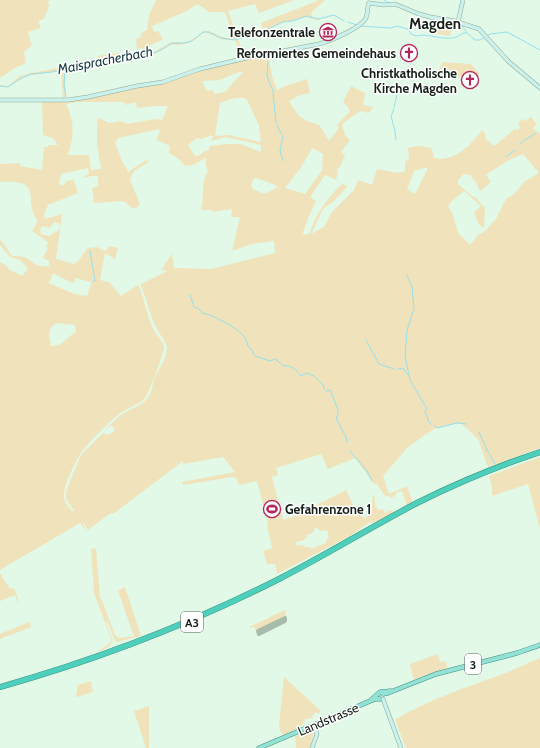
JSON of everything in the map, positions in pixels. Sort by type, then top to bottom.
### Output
[{"type":"highway","name":"A3","points":[[0,688],[93,658],[198,617],[279,579],[419,503],[459,484],[540,453]]},
{"type":"main road","points":[[458,22],[463,0]]},
{"type":"main road","points":[[0,100],[64,100],[88,97],[163,82],[200,69],[259,55],[319,44],[358,26],[366,17],[368,2],[384,5],[395,4],[412,12],[458,22],[478,29],[508,61],[540,88]]},
{"type":"main road","name":"3","points":[[382,697],[395,690],[436,674],[516,653],[540,645]]},
{"type":"main road","points":[[368,702],[382,691],[395,690]]},
{"type":"main road","points":[[382,697],[401,748]]},
{"type":"main road","name":"Landstrasse","points":[[259,748],[382,697]]},
{"type":"main road","points":[[312,748],[317,734],[315,725]]},
{"type":"shaded area","points":[[0,0],[50,0],[48,2],[49,6],[44,19],[38,21],[41,28],[28,32],[31,43],[33,44],[24,52],[26,63],[0,78]]},
{"type":"shaded area","points":[[156,0],[294,0],[259,13],[255,4],[228,11],[238,38],[263,30],[261,23],[317,0],[325,0],[311,13],[312,17],[321,19],[317,20],[306,17],[283,22],[257,34],[238,39],[245,59],[267,55],[277,90],[307,79],[310,93],[300,95],[289,101],[299,116],[320,126],[329,141],[339,128],[337,125],[350,111],[343,102],[351,86],[365,93],[363,105],[373,107],[369,113],[360,111],[342,124],[345,135],[350,140],[341,152],[345,155],[340,167],[337,169],[336,180],[325,175],[310,197],[316,201],[302,235],[309,234],[322,207],[342,184],[348,186],[334,201],[323,209],[311,234],[324,227],[332,212],[354,190],[358,180],[372,185],[377,169],[395,172],[405,171],[405,161],[409,160],[408,148],[418,146],[431,148],[434,158],[449,158],[468,146],[482,130],[485,133],[486,139],[494,146],[515,129],[517,130],[520,128],[518,123],[522,119],[525,121],[531,117],[537,125],[533,128],[540,134],[540,448],[488,467],[478,439],[462,424],[458,423],[434,429],[407,448],[383,476],[389,494],[407,486],[413,504],[380,521],[373,523],[370,522],[350,536],[277,574],[275,564],[267,564],[263,551],[272,548],[267,525],[268,523],[257,481],[239,485],[236,478],[233,477],[183,485],[182,482],[235,472],[223,457],[183,464],[183,461],[113,514],[108,515],[88,530],[84,523],[83,524],[87,532],[80,523],[0,570],[0,262],[10,270],[22,276],[28,269],[20,260],[10,257],[0,245],[0,239],[12,256],[24,257],[37,265],[42,266],[49,266],[49,261],[43,258],[48,248],[46,247],[48,242],[32,231],[38,221],[34,213],[28,188],[23,184],[14,182],[0,182],[0,164],[20,163],[20,166],[42,170],[44,147],[48,147],[49,145],[58,145],[53,138],[43,135],[42,102],[16,102],[16,100],[66,101],[144,86],[242,59],[235,40],[223,40],[205,32],[189,43],[169,45],[151,56],[123,61],[110,61],[92,66],[66,70],[66,97],[63,98],[61,71],[25,76],[9,87],[0,87],[0,85],[8,86],[20,76],[26,74],[95,61],[98,56],[119,53],[120,57],[144,51],[143,48],[137,49],[136,39],[141,37],[141,33],[147,30],[149,15]],"holes":[[[197,4],[210,12],[225,12],[234,38],[205,31],[188,42],[171,42],[154,52],[149,46],[163,39],[158,31],[154,32],[152,26],[187,11]],[[239,72],[243,72],[225,92],[214,94],[213,90],[207,91],[202,81],[219,80]],[[245,98],[259,126],[261,142],[229,135],[215,136],[220,103],[231,99]],[[77,102],[124,102],[125,105],[136,102],[137,108],[168,106],[162,120],[156,119],[126,124],[123,121],[109,123],[99,118],[97,120],[97,144],[101,169],[91,170],[89,155],[68,155],[73,130],[71,117],[66,104]],[[160,129],[157,140],[170,146],[169,153],[180,160],[185,166],[193,165],[206,158],[206,167],[208,171],[204,180],[201,210],[212,210],[213,212],[232,209],[231,217],[240,217],[232,251],[252,244],[274,241],[275,253],[211,269],[174,268],[172,254],[162,270],[167,271],[141,284],[155,324],[166,345],[166,356],[154,379],[149,397],[141,404],[117,418],[105,430],[112,425],[115,430],[107,435],[104,433],[102,434],[81,455],[66,491],[66,498],[74,510],[72,511],[66,504],[64,491],[70,474],[81,453],[100,431],[112,420],[145,398],[156,373],[164,347],[150,321],[139,286],[138,285],[121,296],[109,282],[100,280],[105,253],[115,259],[118,248],[110,246],[105,251],[97,247],[88,248],[74,264],[56,259],[62,214],[45,219],[44,215],[48,205],[78,193],[74,181],[75,179],[65,182],[65,184],[61,186],[59,183],[61,174],[88,168],[89,174],[84,176],[85,178],[98,176],[98,186],[92,188],[94,203],[123,201],[134,209],[140,205],[130,179],[134,171],[149,162],[146,160],[128,172],[115,143],[118,138]],[[211,135],[213,137],[211,141],[226,137],[261,145],[261,152],[240,144],[226,144],[210,146],[209,150],[195,156],[188,145],[197,138],[202,139]],[[312,148],[323,154],[322,170],[305,194],[285,188],[302,166]],[[523,154],[539,173],[524,182],[514,194],[506,199],[496,219],[484,232],[476,236],[477,237],[470,245],[458,233],[453,215],[448,206],[464,191],[481,206],[474,212],[478,223],[484,228],[485,208],[475,197],[458,184],[458,181],[463,174],[470,175],[481,191],[491,182],[486,175],[509,160]],[[427,167],[427,170],[415,194],[407,189],[414,171]],[[254,178],[278,186],[264,194],[253,189],[251,185]],[[54,222],[60,224],[59,230],[49,236],[41,234],[40,230],[42,226],[50,228]],[[53,273],[72,283],[74,283],[75,278],[91,282],[87,296],[74,294],[49,283]],[[56,323],[75,325],[76,332],[59,345],[51,346],[49,336],[50,331]],[[321,454],[328,469],[355,458],[386,497],[389,495],[390,498],[395,496],[397,492],[402,491],[407,506],[394,512],[390,510],[385,513],[383,509],[379,510],[375,506],[375,497],[373,495],[371,512],[364,518],[356,510],[346,490],[297,515],[283,520],[272,477],[278,475],[276,468]],[[317,528],[320,531],[327,530],[329,538],[326,540],[326,543],[311,549],[310,547],[305,547],[304,545],[297,546],[296,542],[304,540],[307,535],[314,532],[314,529]]]},
{"type":"shaded area","points":[[431,20],[452,24],[450,36],[429,33]]},
{"type":"shaded area","points":[[442,62],[471,64],[479,75],[472,74],[474,80],[467,83],[467,86],[461,86],[462,76],[459,77],[440,69]]},
{"type":"shaded area","points":[[540,457],[540,529],[528,484],[492,496],[492,486],[489,476]]},
{"type":"shaded area","points":[[92,548],[96,548],[100,598],[115,635],[119,638],[134,636],[118,591],[125,587],[141,636],[117,642],[114,639],[107,620],[106,621],[113,642],[107,648],[96,653],[112,641],[94,593]]},
{"type":"shaded area","points":[[0,573],[10,589],[14,588],[19,601],[18,602],[15,595],[0,601]]},
{"type":"shaded area","points":[[285,610],[286,622],[258,635],[254,627],[249,627]]},
{"type":"shaded area","points":[[29,622],[31,627],[0,639],[0,634]]},
{"type":"shaded area","points":[[438,654],[440,662],[446,661],[447,668],[414,680],[410,664]]},
{"type":"shaded area","points":[[540,658],[540,748],[406,748],[395,720],[396,719],[443,696],[498,676]]},
{"type":"shaded area","points":[[284,677],[321,711],[318,714],[316,712],[312,716],[313,718],[306,719],[300,728],[284,735],[279,727]]},
{"type":"shaded area","points":[[91,681],[93,692],[77,697],[78,685]]},
{"type":"shaded area","points":[[149,706],[149,748],[146,748],[134,711]]},
{"type":"shaded area","points":[[313,730],[314,732],[310,748],[296,748],[295,736]]},
{"type":"waterway","points":[[384,0],[388,3]]},
{"type":"waterway","points":[[403,9],[415,14]]},
{"type":"waterway","name":"Maispracherbach","points":[[0,86],[8,87],[31,74],[92,65],[102,61],[119,61],[138,55],[151,54],[172,43],[192,41],[203,32],[209,32],[221,38],[234,40],[257,34],[283,22],[292,21],[307,16],[318,19],[334,15],[344,21]]},
{"type":"waterway","points":[[433,19],[440,20]]},
{"type":"waterway","name":"Maispracherbach","points":[[348,22],[357,25]]},
{"type":"waterway","points":[[461,24],[467,33],[475,40],[480,40],[490,34],[507,32],[540,50]]},
{"type":"waterway","name":"Maispracherbach","points":[[360,26],[391,28],[397,26],[408,29],[411,34],[416,36],[422,35],[446,38],[452,38],[466,33]]},
{"type":"waterway","points":[[268,62],[267,76],[273,91],[276,123]]},
{"type":"waterway","points":[[65,70],[64,85],[66,97]]},
{"type":"waterway","points":[[394,107],[398,90]]},
{"type":"waterway","points":[[394,109],[391,116],[395,131]]},
{"type":"waterway","points":[[277,125],[282,135]]},
{"type":"waterway","points":[[395,132],[396,140]]},
{"type":"waterway","points":[[527,139],[536,133]]},
{"type":"waterway","points":[[283,136],[280,151],[283,161]]},
{"type":"waterway","points":[[520,144],[526,139]]},
{"type":"waterway","points":[[506,157],[515,150]]},
{"type":"waterway","points":[[90,251],[95,281],[93,282]]},
{"type":"waterway","points":[[407,275],[412,287],[414,309],[407,330],[405,356],[410,380],[427,409],[425,411],[426,415],[431,424]]},
{"type":"waterway","points":[[190,295],[194,307],[198,308],[202,313],[226,323],[243,335],[255,356],[270,361],[275,359],[284,366],[294,368],[301,376],[307,373],[314,376],[324,386],[324,389]]},
{"type":"waterway","points":[[366,340],[379,364],[394,369]]},
{"type":"waterway","points":[[398,369],[403,368],[408,375]]},
{"type":"waterway","points":[[326,391],[330,390],[338,410],[338,415],[336,418],[347,442]]},
{"type":"waterway","points":[[434,425],[437,428],[457,423],[466,424]]},
{"type":"waterway","points":[[479,432],[487,450]]},
{"type":"waterway","points":[[487,450],[495,464]]},
{"type":"waterway","points":[[350,451],[367,471],[372,481]]},
{"type":"taxiway","points":[[285,618],[285,621],[259,634],[258,631],[285,618]]},
{"type":"place","name":"Telefonzentrale","points":[[328,32]]},
{"type":"place","name":"Reformiertes Gemeindehaus","points":[[409,53]]},
{"type":"place","name":"Christkatholische Kirche Magden","points":[[470,80]]},
{"type":"place","name":"Gefahrenzone 1","points":[[272,509]]},
{"type":"district","name":"Magden","points":[[435,24]]}]
